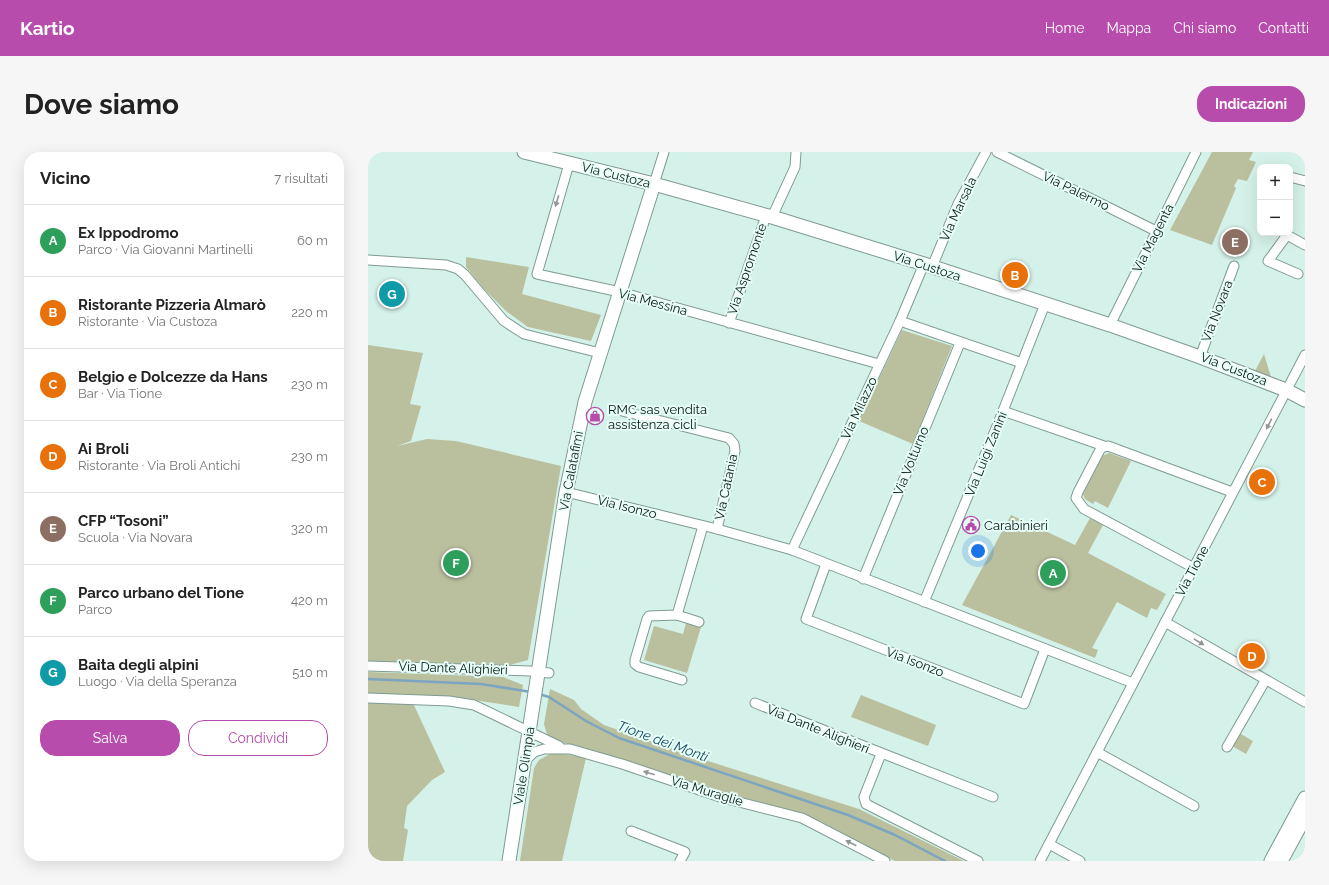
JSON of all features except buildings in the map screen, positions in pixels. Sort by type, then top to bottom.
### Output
[{"type":"main road","name":"Via Custoza","points":[[524,152],[654,184],[769,216],[928,266],[1110,325],[1286,390],[1305,400]]},
{"type":"main road","name":"Via Custoza","points":[[546,152],[565,162]]},
{"type":"main road","name":"Via Calatafimi","points":[[544,673],[566,492],[585,402],[654,184]]},
{"type":"main road","name":"Viale Olimpia","points":[[509,861],[534,706],[544,673]]},
{"type":"main road","points":[[1271,861],[1305,798]]},
{"type":"main road","points":[[1281,861],[1305,817]]},
{"type":"street","points":[[654,184],[664,152]]},
{"type":"street","name":"Via Aspromonte","points":[[729,323],[769,216],[795,167],[796,152]]},
{"type":"street","name":"Via Marsala","points":[[928,266],[958,204],[986,152]]},
{"type":"street","name":"Via Palermo","points":[[997,152],[1156,231]]},
{"type":"street","name":"Via Magenta","points":[[1110,325],[1196,152]]},
{"type":"street","name":"Via Messina","points":[[565,162],[537,274],[620,292],[879,364]]},
{"type":"street","points":[[1293,178],[1305,182]]},
{"type":"street","points":[[1298,274],[1268,261],[1287,235],[1305,245]]},
{"type":"street","points":[[368,260],[446,265],[465,275],[504,321],[524,334],[600,352]]},
{"type":"street","name":"Via Milazzo","points":[[792,550],[879,364],[928,266]]},
{"type":"street","name":"Via Novara","points":[[1200,357],[1234,266]]},
{"type":"street","name":"Via Luigi Zanini","points":[[924,602],[1004,411],[1045,304]]},
{"type":"street","points":[[900,321],[960,343],[1022,363]]},
{"type":"street","name":"Via Volturno","points":[[863,579],[960,343]]},
{"type":"street","name":"Via Tione","points":[[1040,861],[1305,355]]},
{"type":"street","name":"Via Catania","points":[[622,411],[729,438],[734,444],[735,451],[718,529]]},
{"type":"street","points":[[1004,411],[1232,492]]},
{"type":"street","points":[[1104,446],[1099,451],[1078,492],[1076,498],[1078,503],[1084,509],[1194,568]]},
{"type":"street","name":"Via Isonzo","points":[[566,492],[718,529],[792,550],[863,579],[1133,683]]},
{"type":"street","points":[[676,615],[703,526]]},
{"type":"street","name":"Via Isonzo","points":[[826,564],[806,619],[886,651],[1024,704],[1046,649]]},
{"type":"street","points":[[682,680],[639,667],[635,664],[647,619],[649,616],[676,615],[699,622]]},
{"type":"street","points":[[1165,622],[1305,702]]},
{"type":"street","name":"Via Dante Alighieri","points":[[368,666],[544,673]]},
{"type":"street","points":[[1227,747],[1265,680]]},
{"type":"street","points":[[368,698],[449,701],[474,705],[530,732],[549,743],[570,749]]},
{"type":"street","name":"Via Dante Alighieri","points":[[755,703],[993,797]]},
{"type":"street","name":"Via Muraglie","points":[[525,761],[534,752],[544,749],[570,749],[622,764],[723,798],[802,818],[885,861]]},
{"type":"street","points":[[1097,752],[1194,806]]},
{"type":"street","name":"Via Dante Alighieri","points":[[881,754],[864,797],[866,804],[978,861]]},
{"type":"street","points":[[631,831],[685,852],[680,861]]},
{"type":"street","points":[[1049,844],[1080,861]]},
{"type":"green space","points":[[1212,152],[1253,152],[1249,160],[1256,162],[1247,181],[1238,179],[1234,186],[1236,188],[1212,245],[1170,230]]},
{"type":"green space","points":[[466,257],[529,267],[522,294],[601,315],[591,341],[528,327],[506,311],[483,288],[466,267]]},
{"type":"green space","points":[[902,330],[952,346],[913,444],[859,421]]},
{"type":"green space","points":[[368,345],[423,353],[410,404],[421,406],[411,441],[397,446],[427,439],[456,441],[561,466],[528,660],[502,667],[368,663]]},
{"type":"green space","points":[[1264,354],[1271,377],[1255,371]]},
{"type":"green space","points":[[1109,453],[1131,461],[1108,508],[1095,501],[1093,504],[1085,499],[1083,494],[1102,456]]},
{"type":"green space","points":[[1011,515],[1075,545],[1090,518],[1103,525],[1088,553],[1166,594],[1157,610],[1151,608],[1147,618],[1117,602],[1092,648],[1098,650],[1095,658],[962,605]]},
{"type":"green space","points":[[686,623],[701,627],[687,673],[644,660],[654,626],[683,634]]},
{"type":"green space","points":[[368,672],[503,677],[523,685],[519,707],[454,697],[368,694]]},
{"type":"green space","points":[[550,689],[574,700],[581,709],[604,725],[711,762],[859,809],[964,861],[895,861],[820,821],[548,738],[544,724]]},
{"type":"green space","points":[[861,695],[936,725],[928,746],[851,717]]},
{"type":"green space","points":[[368,702],[413,703],[445,772],[432,780],[407,806],[404,828],[408,830],[403,861],[368,861]]},
{"type":"green space","points":[[1239,733],[1253,741],[1246,754],[1232,746]]},
{"type":"green space","points":[[550,754],[565,754],[586,758],[562,861],[520,861],[534,768],[539,760]]},
{"type":"waterway","name":"Tione dei Monti","points":[[368,679],[481,684],[531,692]]},
{"type":"waterway","name":"Tione dei Monti","points":[[539,694],[549,697],[586,721],[619,738],[848,815],[895,835],[945,861]]},
{"type":"place","name":"CFP “Tosoni”","points":[[1235,242]]},
{"type":"place","name":"Ristorante Pizzeria Almarò","points":[[1015,275]]},
{"type":"place","name":"Baita degli alpini","points":[[392,294]]},
{"type":"place","name":"RMC sas vendita assistenza cicli","points":[[595,416]]},
{"type":"place","name":"Belgio e Dolcezze da Hans","points":[[1262,482]]},
{"type":"place","name":"Carabinieri","points":[[971,525]]},
{"type":"place","name":"Parco urbano del Tione","points":[[456,563]]},
{"type":"place","name":"Ex Ippodromo","points":[[1053,573]]},
{"type":"place","name":"Ai Broli","points":[[1252,656]]}]
